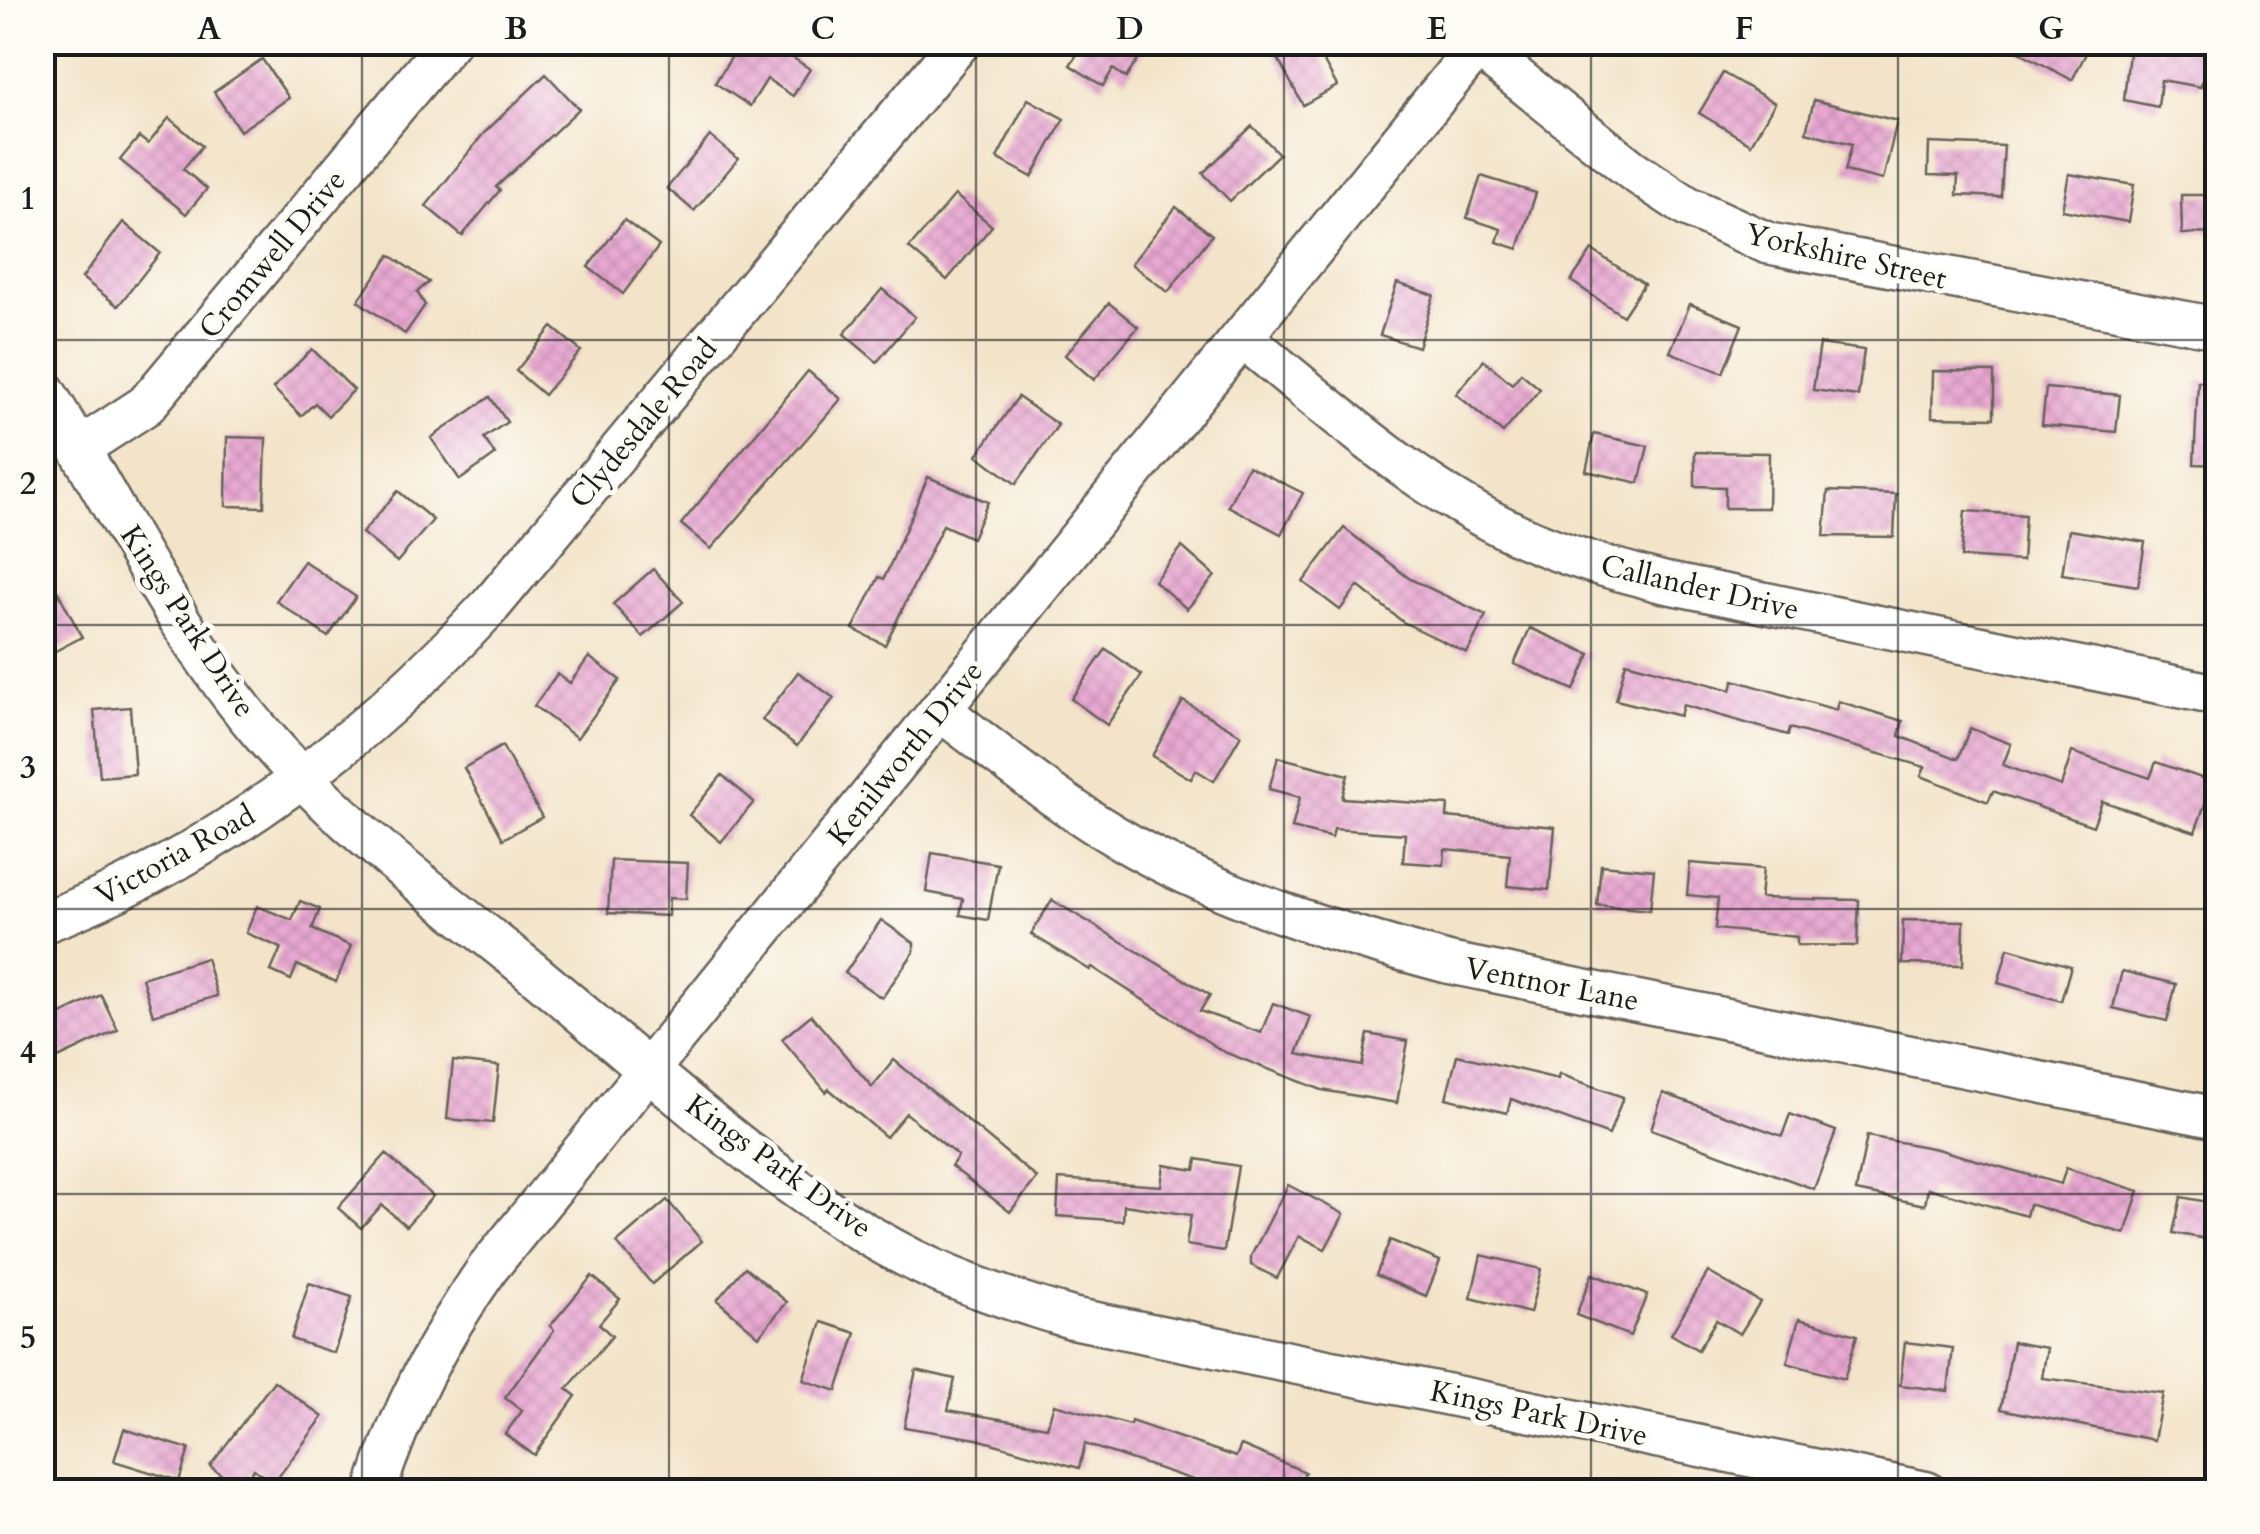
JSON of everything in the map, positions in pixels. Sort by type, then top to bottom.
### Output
[{"type":"street","name":"Cromwell Drive","points":[[80,448],[146,405],[449,42]]},
{"type":"street","name":"Clydesdale Road","points":[[301,778],[372,725],[492,606],[960,42]]},
{"type":"street","name":"Yorkshire Street","points":[[1476,44],[1632,170],[1688,208],[1767,243],[2218,328]]},
{"type":"street","name":"Kenilworth Drive","points":[[375,1492],[400,1417],[453,1318],[1476,44]]},
{"type":"street","name":"Callander Drive","points":[[1243,338],[1439,491],[1515,534],[1584,561],[1662,582],[2218,695]]},
{"type":"street","name":"Kings Park Drive","points":[[42,387],[213,668],[301,778],[372,842],[841,1218],[927,1266],[1008,1300],[1072,1318],[1926,1492]]},
{"type":"street","name":"Ventnor Lane","points":[[940,710],[1064,804],[1134,847],[1219,890],[1335,933],[1449,963],[2218,1118]]},
{"type":"street","name":"Victoria Road","points":[[42,923],[140,880],[205,845],[301,778]]},
{"type":"building","points":[[741,42],[769,42],[810,69],[793,96],[767,79],[750,106],[715,83]]},
{"type":"building","points":[[1085,42],[1149,42],[1126,78],[1113,69],[1103,86],[1070,65]]},
{"type":"building","points":[[1269,42],[1313,42],[1337,86],[1303,105]]},
{"type":"building","points":[[2001,42],[2092,42],[2072,80]]},
{"type":"building","points":[[2130,42],[2161,49],[2162,42],[2209,42],[2201,87],[2161,80],[2158,107],[2124,100]]},
{"type":"building","points":[[262,59],[289,98],[240,131],[214,92]]},
{"type":"building","points":[[1723,73],[1775,103],[1751,144],[1699,113]]},
{"type":"building","points":[[546,74],[579,109],[496,187],[500,190],[462,236],[426,206],[484,133]]},
{"type":"building","points":[[1028,99],[1064,119],[1032,177],[997,158]]},
{"type":"building","points":[[1814,100],[1897,121],[1883,180],[1845,171],[1852,144],[1806,132]]},
{"type":"building","points":[[169,118],[202,146],[183,169],[207,189],[186,214],[120,160],[139,137],[148,144]]},
{"type":"building","points":[[1252,126],[1279,154],[1230,201],[1203,173]]},
{"type":"building","points":[[710,136],[738,159],[694,211],[667,188]]},
{"type":"building","points":[[1929,143],[2004,146],[2001,197],[1957,195],[1958,176],[1928,175]]},
{"type":"building","points":[[2069,174],[2134,185],[2128,222],[2062,210]]},
{"type":"building","points":[[1481,176],[1536,193],[1518,249],[1497,242],[1501,229],[1467,218]]},
{"type":"building","points":[[955,195],[992,226],[947,280],[909,248]]},
{"type":"building","points":[[2181,195],[2218,195],[2218,233],[2182,234]]},
{"type":"building","points":[[1176,207],[1212,235],[1168,292],[1131,264]]},
{"type":"building","points":[[624,220],[659,246],[623,294],[588,267]]},
{"type":"building","points":[[123,222],[160,253],[118,306],[82,278]]},
{"type":"building","points":[[1592,250],[1644,284],[1623,316],[1571,281]]},
{"type":"building","points":[[390,255],[429,282],[417,292],[425,305],[405,334],[358,301]]},
{"type":"building","points":[[1397,283],[1434,295],[1418,347],[1380,335]]},
{"type":"building","points":[[882,289],[915,317],[877,362],[844,334]]},
{"type":"building","points":[[1109,303],[1138,327],[1094,380],[1065,355]]},
{"type":"building","points":[[1690,304],[1742,325],[1723,373],[1670,352]]},
{"type":"building","points":[[552,327],[581,351],[544,395],[516,371]]},
{"type":"building","points":[[1820,344],[1864,350],[1858,396],[1813,390]]},
{"type":"building","points":[[312,349],[354,390],[328,416],[315,403],[301,416],[273,388]]},
{"type":"building","points":[[1484,360],[1512,384],[1521,373],[1540,389],[1503,433],[1456,394]]},
{"type":"building","points":[[808,371],[841,399],[711,549],[681,524]]},
{"type":"building","points":[[1933,371],[1994,372],[1994,418],[1932,417]]},
{"type":"building","points":[[2198,381],[2218,382],[2218,465],[2194,464]]},
{"type":"building","points":[[2046,388],[2120,395],[2116,432],[2042,425]]},
{"type":"building","points":[[490,397],[507,422],[484,438],[495,455],[460,480],[431,438]]},
{"type":"building","points":[[1018,397],[1058,425],[1016,484],[977,455]]},
{"type":"building","points":[[1594,434],[1648,446],[1639,483],[1586,471]]},
{"type":"building","points":[[227,437],[266,438],[264,507],[226,506]]},
{"type":"building","points":[[1695,452],[1769,453],[1768,508],[1725,508],[1725,487],[1695,486]]},
{"type":"building","points":[[1248,466],[1303,493],[1281,534],[1228,506]]},
{"type":"building","points":[[928,477],[988,502],[972,538],[943,525],[885,645],[853,629],[879,577],[884,579]]},
{"type":"building","points":[[398,491],[433,520],[397,562],[362,533]]},
{"type":"building","points":[[1828,491],[1896,494],[1894,537],[1824,536]]},
{"type":"building","points":[[1965,511],[2025,515],[2022,561],[1961,557]]},
{"type":"building","points":[[1344,528],[1410,579],[1486,615],[1467,653],[1403,622],[1358,586],[1340,610],[1303,582]]},
{"type":"building","points":[[2069,530],[2145,542],[2138,586],[2062,574]]},
{"type":"building","points":[[1182,547],[1215,576],[1187,609],[1154,581]]},
{"type":"building","points":[[304,561],[356,597],[328,637],[276,601]]},
{"type":"building","points":[[653,569],[683,602],[643,637],[613,604]]},
{"type":"building","points":[[58,592],[82,637],[42,658],[42,600]]},
{"type":"building","points":[[1530,628],[1590,654],[1574,690],[1514,664]]},
{"type":"building","points":[[1106,649],[1142,675],[1107,725],[1071,699]]},
{"type":"building","points":[[589,657],[620,680],[577,738],[534,706],[557,674],[570,683]]},
{"type":"building","points":[[1626,662],[1731,690],[1734,680],[1836,710],[1838,701],[1903,721],[1899,736],[1958,759],[1970,728],[2011,744],[2003,765],[2061,786],[2072,752],[2150,778],[2156,762],[2213,782],[2195,832],[2102,801],[2093,826],[1993,791],[1988,802],[1921,776],[1925,767],[1790,728],[1788,735],[1683,705],[1680,716],[1616,700]]},
{"type":"building","points":[[798,672],[834,698],[797,746],[762,720]]},
{"type":"building","points":[[1183,701],[1241,735],[1214,781],[1196,770],[1191,779],[1152,756]]},
{"type":"building","points":[[130,707],[135,774],[100,777],[94,710]]},
{"type":"building","points":[[502,746],[542,817],[503,839],[464,768]]},
{"type":"building","points":[[1278,757],[1348,775],[1342,798],[1448,805],[1447,817],[1555,827],[1549,890],[1507,886],[1510,855],[1445,849],[1444,865],[1403,862],[1405,834],[1334,829],[1332,838],[1292,828],[1300,797],[1269,789]]},
{"type":"building","points":[[722,775],[754,802],[721,842],[689,815]]},
{"type":"building","points":[[932,853],[998,864],[988,920],[960,915],[963,899],[926,892]]},
{"type":"building","points":[[611,860],[688,863],[686,899],[669,898],[668,916],[608,913]]},
{"type":"building","points":[[1690,863],[1763,869],[1760,898],[1859,900],[1857,946],[1797,945],[1797,937],[1715,929],[1718,898],[1687,895]]},
{"type":"building","points":[[1601,865],[1654,870],[1650,910],[1597,905]]},
{"type":"building","points":[[1052,900],[1210,995],[1200,1011],[1261,1033],[1273,1003],[1311,1017],[1297,1054],[1362,1066],[1368,1034],[1408,1041],[1397,1103],[1322,1090],[1224,1052],[1092,967],[1090,970],[1031,934]]},
{"type":"building","points":[[300,901],[320,909],[312,929],[351,946],[336,982],[297,965],[291,980],[271,971],[281,948],[246,933],[257,906],[292,920]]},
{"type":"building","points":[[881,920],[914,943],[914,952],[882,998],[845,973]]},
{"type":"building","points":[[1903,920],[1964,921],[1963,965],[1902,964]]},
{"type":"building","points":[[2008,948],[2071,966],[2061,1001],[1998,983]]},
{"type":"building","points":[[206,958],[217,996],[153,1015],[142,978]]},
{"type":"building","points":[[2122,971],[2176,984],[2167,1021],[2113,1008]]},
{"type":"building","points":[[101,995],[118,1030],[58,1058],[42,1023]]},
{"type":"building","points":[[811,1015],[872,1087],[894,1060],[1037,1178],[1010,1212],[951,1166],[958,1156],[906,1113],[886,1137],[829,1089],[826,1092],[782,1039]]},
{"type":"building","points":[[1457,1055],[1558,1079],[1559,1074],[1623,1097],[1609,1135],[1511,1099],[1507,1113],[1446,1098]]},
{"type":"building","points":[[453,1061],[499,1066],[493,1123],[447,1119]]},
{"type":"building","points":[[1663,1093],[1782,1136],[1790,1114],[1836,1131],[1814,1189],[1651,1129]]},
{"type":"building","points":[[1867,1136],[1937,1149],[2061,1184],[2066,1168],[2139,1191],[2125,1234],[2029,1204],[2026,1216],[1928,1188],[1925,1205],[1856,1191]]},
{"type":"building","points":[[386,1154],[433,1196],[406,1226],[382,1205],[361,1228],[338,1208]]},
{"type":"building","points":[[1197,1159],[1238,1166],[1224,1251],[1186,1245],[1191,1215],[1124,1205],[1123,1221],[1057,1216],[1059,1179],[1161,1186],[1164,1165],[1195,1170]]},
{"type":"building","points":[[1288,1185],[1344,1214],[1325,1249],[1299,1236],[1277,1278],[1251,1265],[1251,1256]]},
{"type":"building","points":[[2181,1197],[2218,1204],[2218,1241],[2173,1233]]},
{"type":"building","points":[[667,1200],[702,1241],[652,1284],[617,1243]]},
{"type":"building","points":[[1390,1240],[1440,1261],[1426,1296],[1376,1275]]},
{"type":"building","points":[[1481,1255],[1541,1269],[1530,1313],[1471,1298]]},
{"type":"building","points":[[745,1267],[787,1302],[759,1336],[717,1300]]},
{"type":"building","points":[[1708,1272],[1760,1302],[1740,1334],[1716,1320],[1698,1350],[1671,1334]]},
{"type":"building","points":[[1592,1274],[1647,1295],[1630,1336],[1576,1315]]},
{"type":"building","points":[[592,1276],[620,1299],[599,1324],[612,1336],[567,1389],[576,1396],[534,1455],[505,1434],[522,1411],[505,1398],[554,1330],[550,1326]]},
{"type":"building","points":[[309,1283],[352,1297],[334,1353],[291,1339]]},
{"type":"building","points":[[1799,1319],[1857,1335],[1844,1379],[1787,1363]]},
{"type":"building","points":[[822,1322],[856,1333],[837,1391],[803,1380]]},
{"type":"building","points":[[1905,1342],[1953,1348],[1948,1391],[1900,1385]]},
{"type":"building","points":[[2013,1342],[2047,1348],[2042,1378],[2163,1393],[2154,1440],[2001,1409]]},
{"type":"building","points":[[916,1370],[955,1379],[948,1410],[1047,1427],[1054,1404],[1130,1425],[1131,1421],[1236,1457],[1241,1445],[1305,1472],[1297,1492],[1229,1492],[1085,1444],[1079,1468],[977,1439],[904,1427]]},
{"type":"building","points":[[274,1381],[323,1417],[273,1484],[254,1469],[239,1488],[210,1466]]},
{"type":"building","points":[[124,1429],[189,1449],[179,1481],[114,1461]]}]
